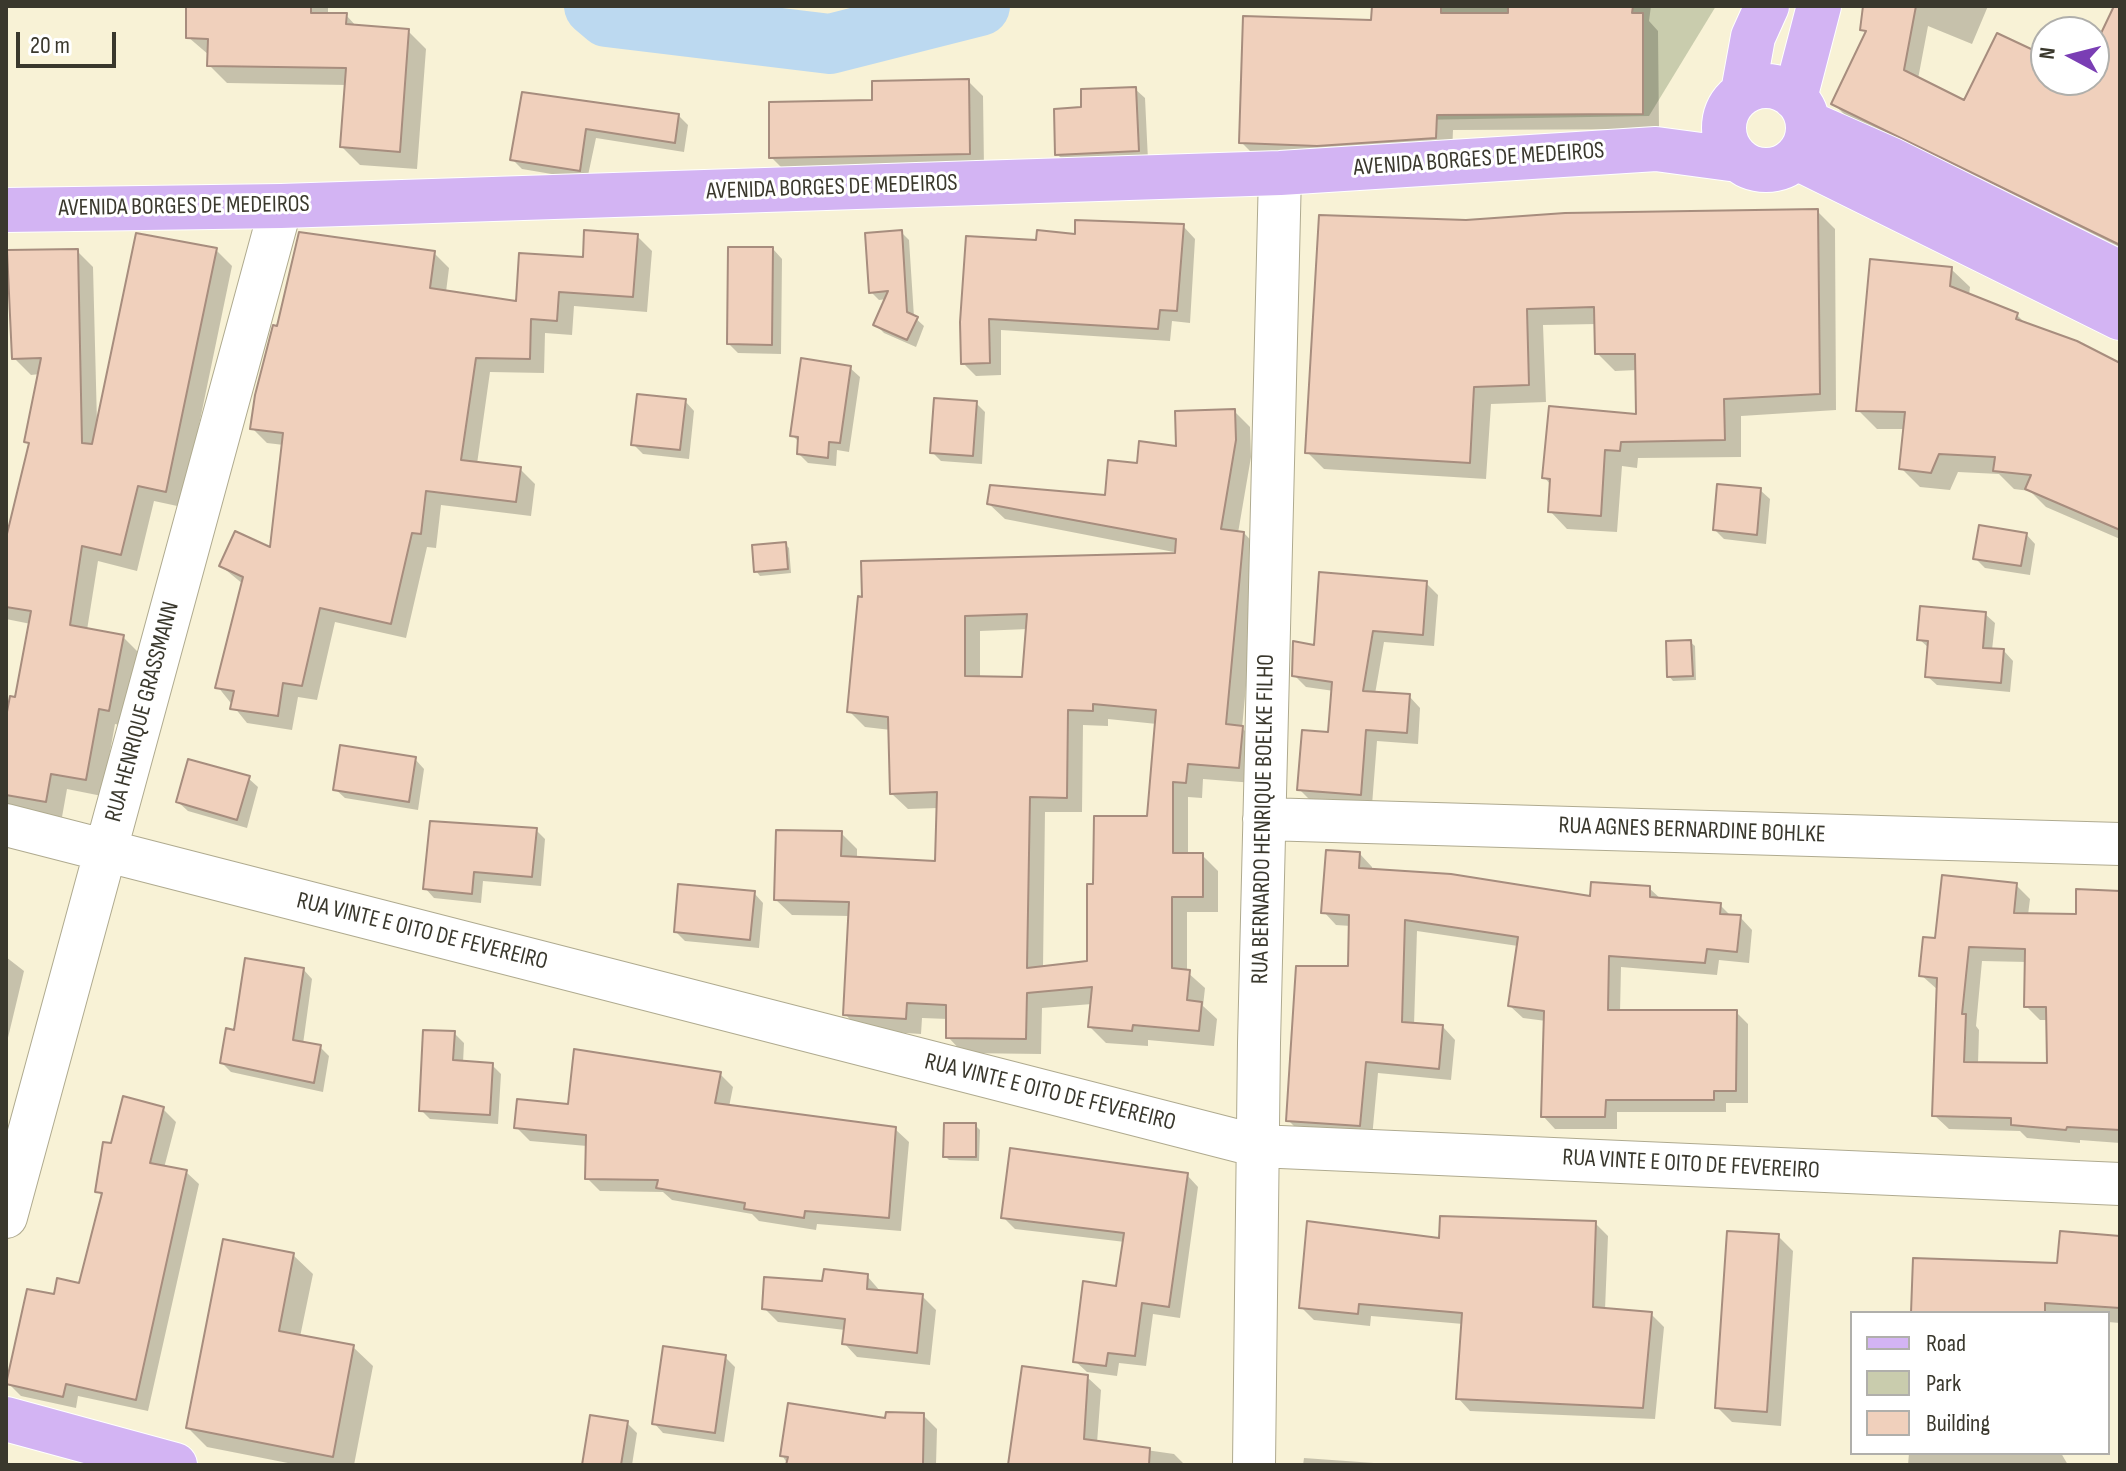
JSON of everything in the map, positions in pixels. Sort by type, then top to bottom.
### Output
[{"type":"main road","points":[[1738,160],[1724,136],[1753,37],[1767,6]]},
{"type":"main road","points":[[1656,149],[1738,160],[1752,168],[1768,171],[1784,167],[1800,126],[1819,6]]},
{"type":"main road","points":[[1656,149],[1736,100],[1772,87],[1800,126],[2120,318]]},
{"type":"main road","points":[[1800,126],[1892,160],[2120,273]]},
{"type":"main road","name":"AVENIDA BORGES DE MEDEIROS","points":[[6,210],[281,206],[1280,173],[1656,149]]},
{"type":"main road","points":[[6,1419],[175,1465]]},
{"type":"street","name":"RUA BERNARDO HENRIQUE BOELKE FILHO","points":[[1254,1465],[1264,819],[1280,173]]},
{"type":"street","name":"RUA HENRIQUE GRASSMANN","points":[[6,1217],[281,206]]},
{"type":"street","name":"RUA AGNES BERNARDINE BOHLKE","points":[[1264,819],[2120,844]]},
{"type":"street","name":"RUA VINTE E OITO DE FEVEREIRO","points":[[6,825],[1258,1146],[2120,1184]]},
{"type":"green space","points":[[1413,6],[1716,6],[1649,116],[1415,120]]},
{"type":"building","points":[[186,6],[311,6],[311,13],[347,13],[346,24],[409,29],[400,152],[340,147],[346,68],[207,66],[208,39],[186,38]]},
{"type":"building","points":[[1372,6],[1441,6],[1441,13],[1508,13],[1508,6],[1633,6],[1632,13],[1643,13],[1643,114],[1437,115],[1436,138],[1317,146],[1239,143],[1243,16],[1371,20]]},
{"type":"building","points":[[1863,6],[1916,6],[1904,70],[1964,100],[1997,33],[2030,48],[2030,96],[2110,96],[2109,16],[2114,6],[2120,6],[2120,245],[1831,104],[1866,31],[1860,30]]},
{"type":"building","points":[[969,79],[970,154],[769,158],[769,102],[872,100],[872,81]]},
{"type":"building","points":[[1136,87],[1139,151],[1055,155],[1054,109],[1081,107],[1081,89]]},
{"type":"building","points":[[522,92],[679,114],[675,143],[586,129],[580,171],[510,160]]},
{"type":"building","points":[[1818,209],[1820,394],[1724,399],[1725,440],[1621,442],[1620,451],[1605,450],[1601,516],[1548,512],[1550,479],[1542,478],[1549,406],[1636,414],[1635,354],[1595,354],[1594,307],[1527,309],[1529,385],[1474,387],[1470,463],[1305,453],[1319,215],[1466,220],[1565,213]]},
{"type":"building","points":[[1075,220],[1184,224],[1177,311],[1160,310],[1158,329],[989,319],[990,363],[961,364],[960,322],[966,236],[1036,240],[1037,230],[1075,234]]},
{"type":"building","points":[[584,230],[638,234],[633,297],[559,292],[557,321],[531,319],[530,359],[476,358],[461,460],[521,467],[516,502],[426,491],[421,534],[412,533],[391,624],[320,608],[302,686],[283,683],[278,716],[230,709],[234,691],[215,688],[243,577],[219,566],[235,531],[270,547],[283,433],[250,429],[255,395],[273,325],[277,326],[299,232],[435,251],[430,288],[516,301],[519,253],[583,257]]},
{"type":"building","points":[[902,230],[907,312],[918,317],[907,340],[873,325],[888,291],[869,293],[865,233]]},
{"type":"building","points":[[136,233],[217,248],[166,492],[138,486],[121,555],[82,546],[70,625],[124,635],[109,711],[99,709],[86,780],[51,774],[46,802],[6,795],[6,717],[10,696],[15,697],[31,611],[6,607],[6,538],[29,443],[24,442],[41,358],[12,359],[7,250],[78,249],[82,443],[92,444]]},
{"type":"building","points":[[728,247],[773,247],[772,345],[727,344]]},
{"type":"building","points":[[1870,259],[1952,267],[1950,286],[2018,313],[2016,319],[2077,341],[2120,363],[2120,530],[2025,489],[2031,475],[1993,471],[1995,457],[1939,454],[1931,473],[1899,469],[1905,412],[1856,411]]},
{"type":"building","points":[[801,358],[851,366],[840,443],[829,442],[828,458],[797,454],[798,437],[790,436]]},
{"type":"building","points":[[637,394],[686,399],[680,450],[631,445]]},
{"type":"building","points":[[934,398],[977,401],[973,456],[930,453]]},
{"type":"building","points":[[1235,409],[1236,440],[1221,529],[1244,532],[1226,724],[1243,726],[1239,768],[1188,764],[1186,783],[1173,782],[1173,853],[1203,853],[1203,897],[1172,897],[1172,968],[1190,970],[1187,1000],[1202,1002],[1199,1031],[1133,1025],[1132,1031],[1088,1027],[1092,987],[1027,993],[1026,1039],[946,1038],[946,1005],[907,1003],[906,1019],[843,1015],[849,902],[774,900],[776,830],[842,831],[841,856],[935,861],[937,792],[890,794],[888,717],[847,712],[858,596],[862,597],[861,561],[1175,553],[1176,539],[987,504],[990,485],[1105,495],[1108,460],[1137,463],[1139,441],[1176,446],[1175,411]],"holes":[[[1027,614],[1022,677],[965,676],[965,616]],[[1093,704],[1156,710],[1147,816],[1094,816],[1093,884],[1087,884],[1087,961],[1027,968],[1030,797],[1067,798],[1068,710],[1093,711]]]},
{"type":"building","points":[[1717,484],[1761,488],[1757,535],[1713,530]]},
{"type":"building","points":[[1979,525],[2027,533],[2021,566],[1973,559]]},
{"type":"building","points":[[786,542],[788,569],[754,572],[752,545]]},
{"type":"building","points":[[1319,572],[1427,581],[1423,635],[1373,631],[1363,691],[1410,694],[1407,733],[1366,730],[1361,795],[1297,790],[1302,730],[1328,732],[1332,682],[1292,676],[1293,641],[1314,645]]},
{"type":"building","points":[[1920,606],[1986,612],[1983,648],[2004,649],[2001,683],[1925,677],[1928,641],[1917,640]]},
{"type":"building","points":[[1691,640],[1693,676],[1667,677],[1666,641]]},
{"type":"building","points":[[340,745],[416,757],[409,802],[333,790]]},
{"type":"building","points":[[188,759],[250,776],[237,820],[176,802]]},
{"type":"building","points":[[430,821],[537,828],[532,877],[474,872],[472,894],[423,889]]},
{"type":"building","points":[[1326,850],[1360,852],[1359,868],[1451,874],[1590,896],[1591,882],[1650,886],[1650,897],[1721,903],[1720,914],[1741,915],[1737,952],[1707,949],[1705,963],[1609,956],[1608,1010],[1737,1010],[1736,1091],[1714,1091],[1714,1100],[1606,1100],[1605,1117],[1541,1117],[1544,1011],[1508,1006],[1518,937],[1405,920],[1402,1022],[1443,1025],[1439,1069],[1366,1062],[1360,1126],[1286,1121],[1296,966],[1348,966],[1349,915],[1321,913]]},
{"type":"building","points":[[1942,875],[2017,883],[2014,913],[2076,914],[2076,889],[2120,891],[2120,1130],[2067,1127],[2066,1130],[2011,1125],[2011,1118],[1932,1116],[1937,978],[1919,976],[1923,937],[1935,938]],"holes":[[[1969,947],[2025,949],[2024,1007],[2046,1007],[2047,1063],[1964,1062],[1966,1014],[1962,1014]]]},
{"type":"building","points":[[678,884],[755,891],[750,940],[674,932]]},
{"type":"building","points":[[245,958],[304,968],[293,1040],[321,1045],[314,1083],[220,1063],[226,1028],[234,1030]]},
{"type":"building","points":[[423,1030],[455,1031],[453,1060],[493,1063],[490,1115],[419,1111]]},
{"type":"building","points":[[574,1049],[721,1072],[715,1103],[896,1127],[889,1218],[805,1211],[804,1218],[744,1209],[745,1203],[656,1188],[658,1180],[585,1179],[586,1135],[514,1128],[517,1099],[568,1104]]},
{"type":"building","points":[[123,1096],[164,1107],[150,1163],[187,1170],[136,1400],[66,1384],[63,1397],[6,1384],[27,1289],[54,1294],[57,1278],[79,1283],[102,1193],[95,1192],[103,1142],[111,1143]]},
{"type":"building","points":[[944,1123],[976,1123],[976,1157],[943,1157]]},
{"type":"building","points":[[1010,1148],[1188,1173],[1169,1307],[1142,1303],[1135,1356],[1108,1353],[1106,1366],[1073,1362],[1083,1281],[1116,1286],[1124,1233],[1001,1218]]},
{"type":"building","points":[[1440,1216],[1596,1221],[1593,1307],[1652,1312],[1643,1408],[1456,1399],[1462,1313],[1359,1304],[1358,1314],[1299,1308],[1307,1221],[1439,1238]]},
{"type":"building","points":[[1727,1231],[1779,1234],[1767,1412],[1715,1408]]},
{"type":"building","points":[[2060,1231],[2120,1236],[2120,1308],[2045,1303],[2045,1311],[1911,1311],[1913,1258],[2057,1263]]},
{"type":"building","points":[[223,1239],[294,1253],[279,1331],[354,1345],[333,1457],[186,1428]]},
{"type":"building","points":[[824,1269],[868,1274],[867,1289],[923,1294],[917,1353],[842,1344],[845,1319],[762,1309],[764,1277],[822,1281]]},
{"type":"building","points":[[663,1346],[726,1355],[715,1433],[652,1424]]},
{"type":"building","points":[[1022,1366],[1088,1375],[1084,1439],[1150,1448],[1149,1465],[1008,1465]]},
{"type":"building","points":[[788,1403],[885,1418],[886,1412],[924,1413],[923,1465],[786,1465],[788,1457],[780,1456]]},
{"type":"building","points":[[590,1415],[628,1421],[621,1465],[582,1465]]},
{"type":"waterway","points":[[594,6],[607,17],[830,44],[980,6]]}]
